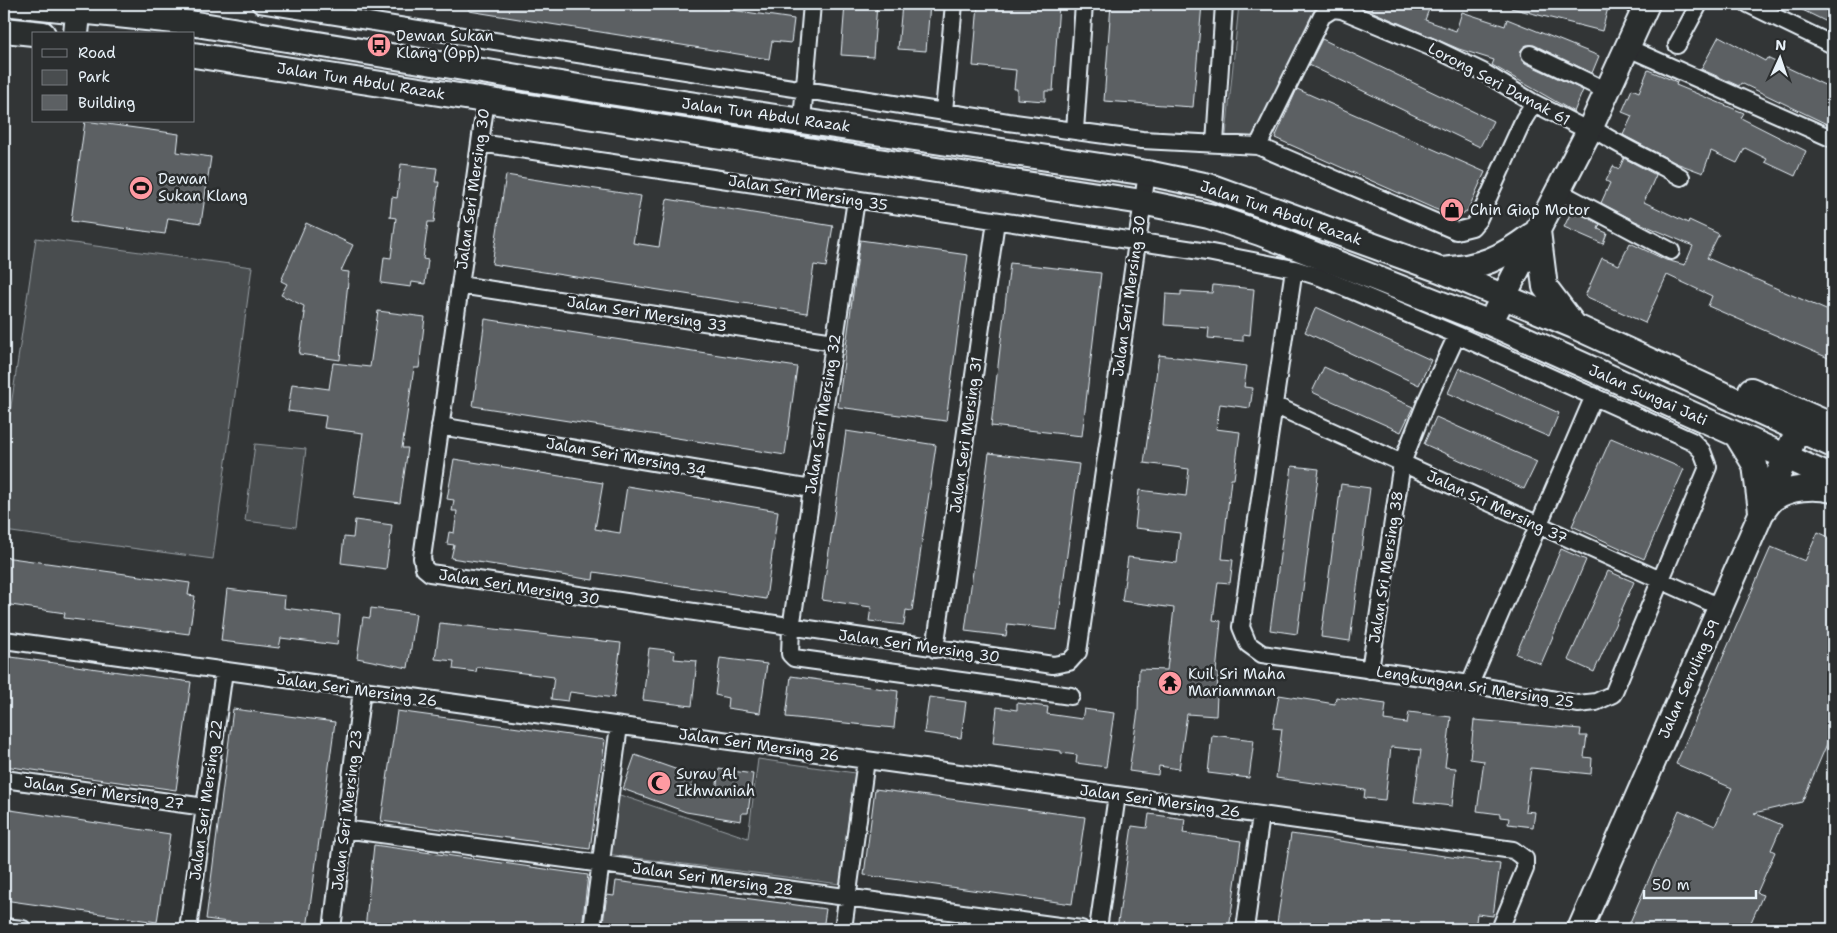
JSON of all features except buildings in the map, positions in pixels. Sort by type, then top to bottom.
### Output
[{"type":"main road","name":"Jalan Tun Abdul Razak","points":[[19,4],[79,7],[184,22],[603,91],[1147,173],[1209,186],[1440,270],[1503,297]]},
{"type":"main road","points":[[1440,270],[1479,265],[1506,255],[1538,231],[1570,197],[1598,132],[1607,90],[1638,52],[1647,4]]},
{"type":"main road","points":[[50,32],[52,6]]},
{"type":"main road","points":[[76,32],[79,7]]},
{"type":"main road","name":"Jalan Tun Abdul Razak","points":[[195,55],[1142,202],[1209,216],[1260,233],[1490,323]]},
{"type":"main road","points":[[603,91],[640,111],[647,125]]},
{"type":"main road","points":[[1490,323],[1538,231]]},
{"type":"main road","points":[[1538,231],[1545,287],[1574,326]]},
{"type":"main road","name":"Jalan Sungai Jati","points":[[1503,297],[1574,326],[1833,445]]},
{"type":"main road","name":"Jalan Sungai Jati","points":[[1490,323],[1833,478]]},
{"type":"main road","points":[[1704,385],[1724,382],[1736,384],[1833,426]]},
{"type":"main road","name":"Jalan Seruling 59","points":[[1580,929],[1798,430]]},
{"type":"main road","points":[[1736,434],[1755,465],[1761,513]]},
{"type":"main road","points":[[1761,513],[1774,498],[1803,488],[1817,487],[1833,490]]},
{"type":"street","name":"Jalan Tun Abdul Razak","points":[[260,4],[944,111],[1142,140],[1258,146],[1456,231],[1472,227],[1478,220],[1517,135],[1534,103]]},
{"type":"street","points":[[802,120],[812,4]]},
{"type":"street","points":[[944,111],[954,4]]},
{"type":"street","points":[[1075,130],[1084,4]]},
{"type":"street","points":[[1215,143],[1224,4]]},
{"type":"street","points":[[1677,45],[1698,4]]},
{"type":"street","points":[[1748,4],[1833,45]]},
{"type":"street","name":"Lorong Seri Damak 61","points":[[1258,146],[1322,16],[1333,9],[1342,10],[1433,48],[1483,72],[1534,103],[1598,132],[1681,177]]},
{"type":"street","points":[[1638,52],[1833,139]]},
{"type":"street","points":[[1530,54],[1607,90]]},
{"type":"street","name":"Jalan Seri Mersing 30","points":[[486,100],[422,558],[424,568],[430,573],[1053,666],[1068,662],[1078,652],[1147,173]]},
{"type":"street","name":"Jalan Seri Mersing 35","points":[[480,143],[1136,242]]},
{"type":"street","points":[[1570,197],[1671,251]]},
{"type":"street","name":"Jalan Seri Mersing 32","points":[[856,200],[791,628],[790,654],[794,658],[1071,696]]},
{"type":"street","name":"Jalan Seri Mersing 31","points":[[935,649],[996,221]]},
{"type":"street","name":"Lengkungan Sri Mersing 25","points":[[1136,242],[1207,252],[1294,269],[1320,276],[1457,335],[1692,441],[1702,451],[1708,467],[1613,694],[1596,702],[1578,704],[1470,684],[1262,654],[1248,644],[1241,627],[1294,269]]},
{"type":"street","name":"Jalan Seri Mersing 33","points":[[460,285],[834,342]]},
{"type":"street","name":"Jalan Sri Mersing 38","points":[[1370,670],[1402,464],[1427,400],[1457,335]]},
{"type":"street","points":[[1470,684],[1594,396]]},
{"type":"street","name":"Jalan Sri Mersing 37","points":[[1274,405],[1720,607]]},
{"type":"street","name":"Jalan Seri Mersing 34","points":[[440,426],[812,489]]},
{"type":"street","name":"Jalan Seri Mersing 26","points":[[4,640],[1514,850],[1525,859],[1525,869],[1500,929]]},
{"type":"street","name":"Jalan Seri Mersing 22","points":[[188,929],[224,671]]},
{"type":"street","name":"Jalan Seri Mersing 23","points":[[332,929],[362,690]]},
{"type":"street","points":[[592,929],[620,726]]},
{"type":"street","points":[[843,929],[866,760]]},
{"type":"street","name":"Jalan Seri Mersing 27","points":[[4,779],[205,807]]},
{"type":"street","points":[[1098,929],[1117,795]]},
{"type":"street","points":[[1245,929],[1261,815]]},
{"type":"street","name":"Jalan Seri Mersing 28","points":[[344,829],[1081,929]]},
{"type":"street","points":[[4,927],[23,929]]},
{"type":"green space","points":[[1239,4],[1325,4],[1254,139],[1226,136]]},
{"type":"green space","points":[[36,238],[252,267],[213,559],[4,531],[4,453]]},
{"type":"green space","points":[[255,444],[306,449],[296,527],[245,521]]},
{"type":"green space","points":[[758,759],[855,773],[840,884],[606,854],[614,793],[748,838]]},
{"type":"place","name":"Dewan Sukan Klang (Opp)","points":[[379,45]]},
{"type":"place","name":"Dewan Sukan Klang","points":[[141,188]]},
{"type":"place","name":"Chin Giap Motor","points":[[1452,210]]},
{"type":"place","name":"Kuil Sri Maha Mariamman","points":[[1170,683]]},
{"type":"place","name":"Surau Al Ikhwaniah","points":[[659,783]]}]
